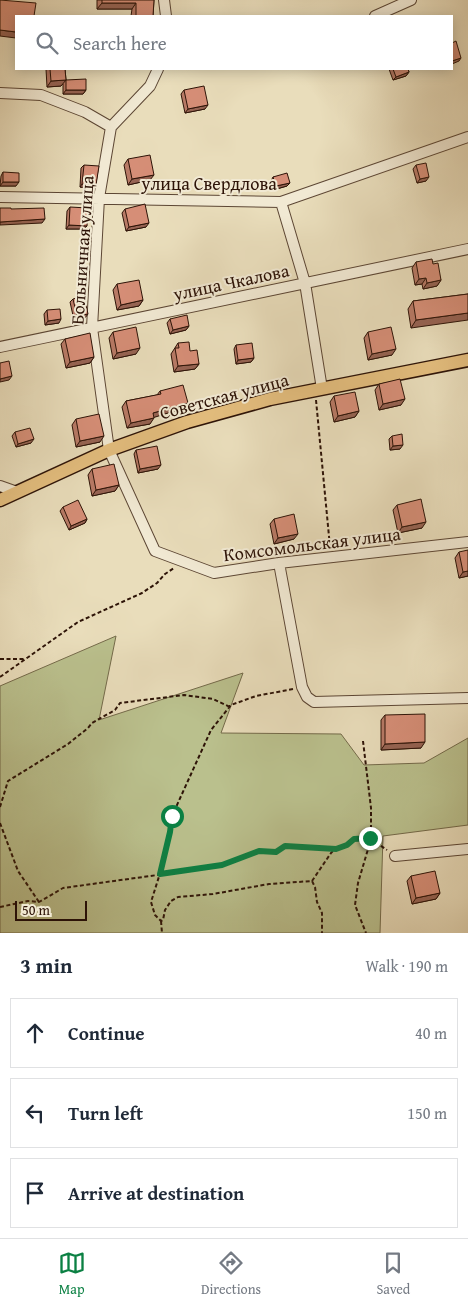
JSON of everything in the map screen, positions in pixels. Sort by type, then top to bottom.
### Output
[{"type":"main road","name":"Советская улица","points":[[0,500],[109,450],[187,422],[270,399],[319,394],[359,382],[468,360]]},
{"type":"street","points":[[164,0],[166,15]]},
{"type":"street","points":[[377,15],[411,0]]},
{"type":"street","points":[[0,93],[40,95],[85,112],[111,127],[150,86],[158,70]]},
{"type":"street","name":"Больничная улица","points":[[109,450],[92,328],[100,198],[111,127]]},
{"type":"street","name":"улица Свердлова","points":[[0,197],[281,202],[468,138]]},
{"type":"street","points":[[281,202],[305,283],[319,394]]},
{"type":"street","name":"улица Чкалова","points":[[0,347],[468,249]]},
{"type":"street","name":"Комсомольская улица","points":[[109,450],[155,551],[214,573],[279,563],[468,542]]},
{"type":"street","points":[[0,486],[17,492]]},
{"type":"street","points":[[279,563],[302,688],[306,697],[314,702],[468,698]]},
{"type":"street","points":[[396,856],[468,849]]},
{"type":"path","points":[[319,394],[332,557]]},
{"type":"path","points":[[0,677],[78,622],[142,593],[157,583],[173,568],[188,563]]},
{"type":"path","points":[[0,659],[27,659]]},
{"type":"path","points":[[161,921],[155,915],[151,902],[160,874],[172,816],[211,730],[230,707],[256,696],[302,688]]},
{"type":"path","points":[[0,807],[8,781],[68,744],[88,728],[92,722],[115,710],[120,703],[184,695],[213,699],[230,707]]},
{"type":"path","points":[[363,741],[371,808],[370,838],[358,883],[355,905],[366,933]]},
{"type":"path","points":[[0,823],[18,871],[39,902]]},
{"type":"path","points":[[312,881],[331,852],[347,845],[354,839],[370,838],[396,856]]},
{"type":"path","points":[[0,906],[28,901],[39,902],[63,888],[222,865],[259,851],[276,852],[285,846],[336,849]]},
{"type":"path","points":[[162,933],[161,921],[163,920],[165,910],[170,901],[178,897],[213,894],[268,884],[312,881]]},
{"type":"path","points":[[312,881],[322,913],[322,933]]},
{"type":"green space","points":[[116,636],[99,720],[243,673],[221,733],[341,734],[364,765],[424,763],[468,738],[468,825],[383,836],[380,933],[0,933],[0,686]]},
{"type":"building","points":[[0,0],[36,3],[34,15],[15,15],[15,32],[0,30]]},
{"type":"building","points":[[102,0],[154,0],[153,15],[136,15],[136,3],[102,3]]},
{"type":"building","points":[[456,41],[461,58],[453,61],[453,42]]},
{"type":"building","points":[[50,70],[65,70],[66,80],[51,81]]},
{"type":"building","points":[[393,70],[408,70],[409,72],[396,77]]},
{"type":"building","points":[[86,79],[86,90],[66,90],[66,80]]},
{"type":"building","points":[[204,86],[208,105],[188,109],[184,90]]},
{"type":"building","points":[[150,155],[154,175],[132,179],[128,159]]},
{"type":"building","points":[[426,163],[429,177],[420,179],[416,165]]},
{"type":"building","points":[[84,165],[99,166],[96,185],[82,184]]},
{"type":"building","points":[[3,172],[19,173],[19,182],[3,182]]},
{"type":"building","points":[[287,173],[290,183],[276,186],[273,177]]},
{"type":"building","points":[[145,204],[149,223],[129,227],[125,209]]},
{"type":"building","points":[[70,207],[88,208],[87,226],[69,225]]},
{"type":"building","points":[[0,208],[44,208],[45,219],[0,222]]},
{"type":"building","points":[[432,259],[433,264],[438,263],[441,280],[427,283],[426,278],[419,279],[416,262]]},
{"type":"building","points":[[139,280],[143,300],[121,305],[117,284]]},
{"type":"building","points":[[468,294],[468,313],[416,320],[413,301]]},
{"type":"building","points":[[84,296],[88,314],[77,316],[73,299]]},
{"type":"building","points":[[60,309],[61,319],[48,321],[47,310]]},
{"type":"building","points":[[187,315],[189,326],[173,330],[170,319]]},
{"type":"building","points":[[136,327],[140,348],[117,353],[113,332]]},
{"type":"building","points":[[391,327],[396,349],[372,354],[368,332]]},
{"type":"building","points":[[90,333],[94,357],[70,362],[65,339]]},
{"type":"building","points":[[189,342],[190,351],[197,350],[199,364],[178,366],[175,348],[179,348],[178,343]]},
{"type":"building","points":[[252,343],[254,358],[238,360],[236,345]]},
{"type":"building","points":[[9,361],[12,376],[0,379],[0,363]]},
{"type":"building","points":[[400,379],[405,399],[383,404],[379,384]]},
{"type":"building","points":[[183,385],[188,403],[153,413],[154,418],[131,423],[126,401],[161,394],[160,391]]},
{"type":"building","points":[[355,392],[359,411],[338,416],[334,396]]},
{"type":"building","points":[[99,414],[104,436],[80,441],[76,419]]},
{"type":"building","points":[[30,428],[34,439],[18,444],[15,432]]},
{"type":"building","points":[[402,434],[403,445],[393,446],[392,436]]},
{"type":"building","points":[[157,446],[161,465],[140,469],[136,450]]},
{"type":"building","points":[[114,464],[119,485],[96,490],[92,469]]},
{"type":"building","points":[[421,499],[426,522],[402,527],[397,505]]},
{"type":"building","points":[[78,500],[87,519],[71,526],[63,507]]},
{"type":"building","points":[[294,514],[298,534],[278,538],[274,519]]},
{"type":"building","points":[[468,550],[468,571],[463,572],[459,552]]},
{"type":"building","points":[[425,714],[425,742],[385,744],[385,715]]},
{"type":"building","points":[[435,871],[440,893],[416,898],[411,876]]},
{"type":"route","points":[[172,816],[160,874],[222,865],[244,855],[259,851],[276,852],[285,846],[336,849],[347,845],[354,839],[370,838]]}]
